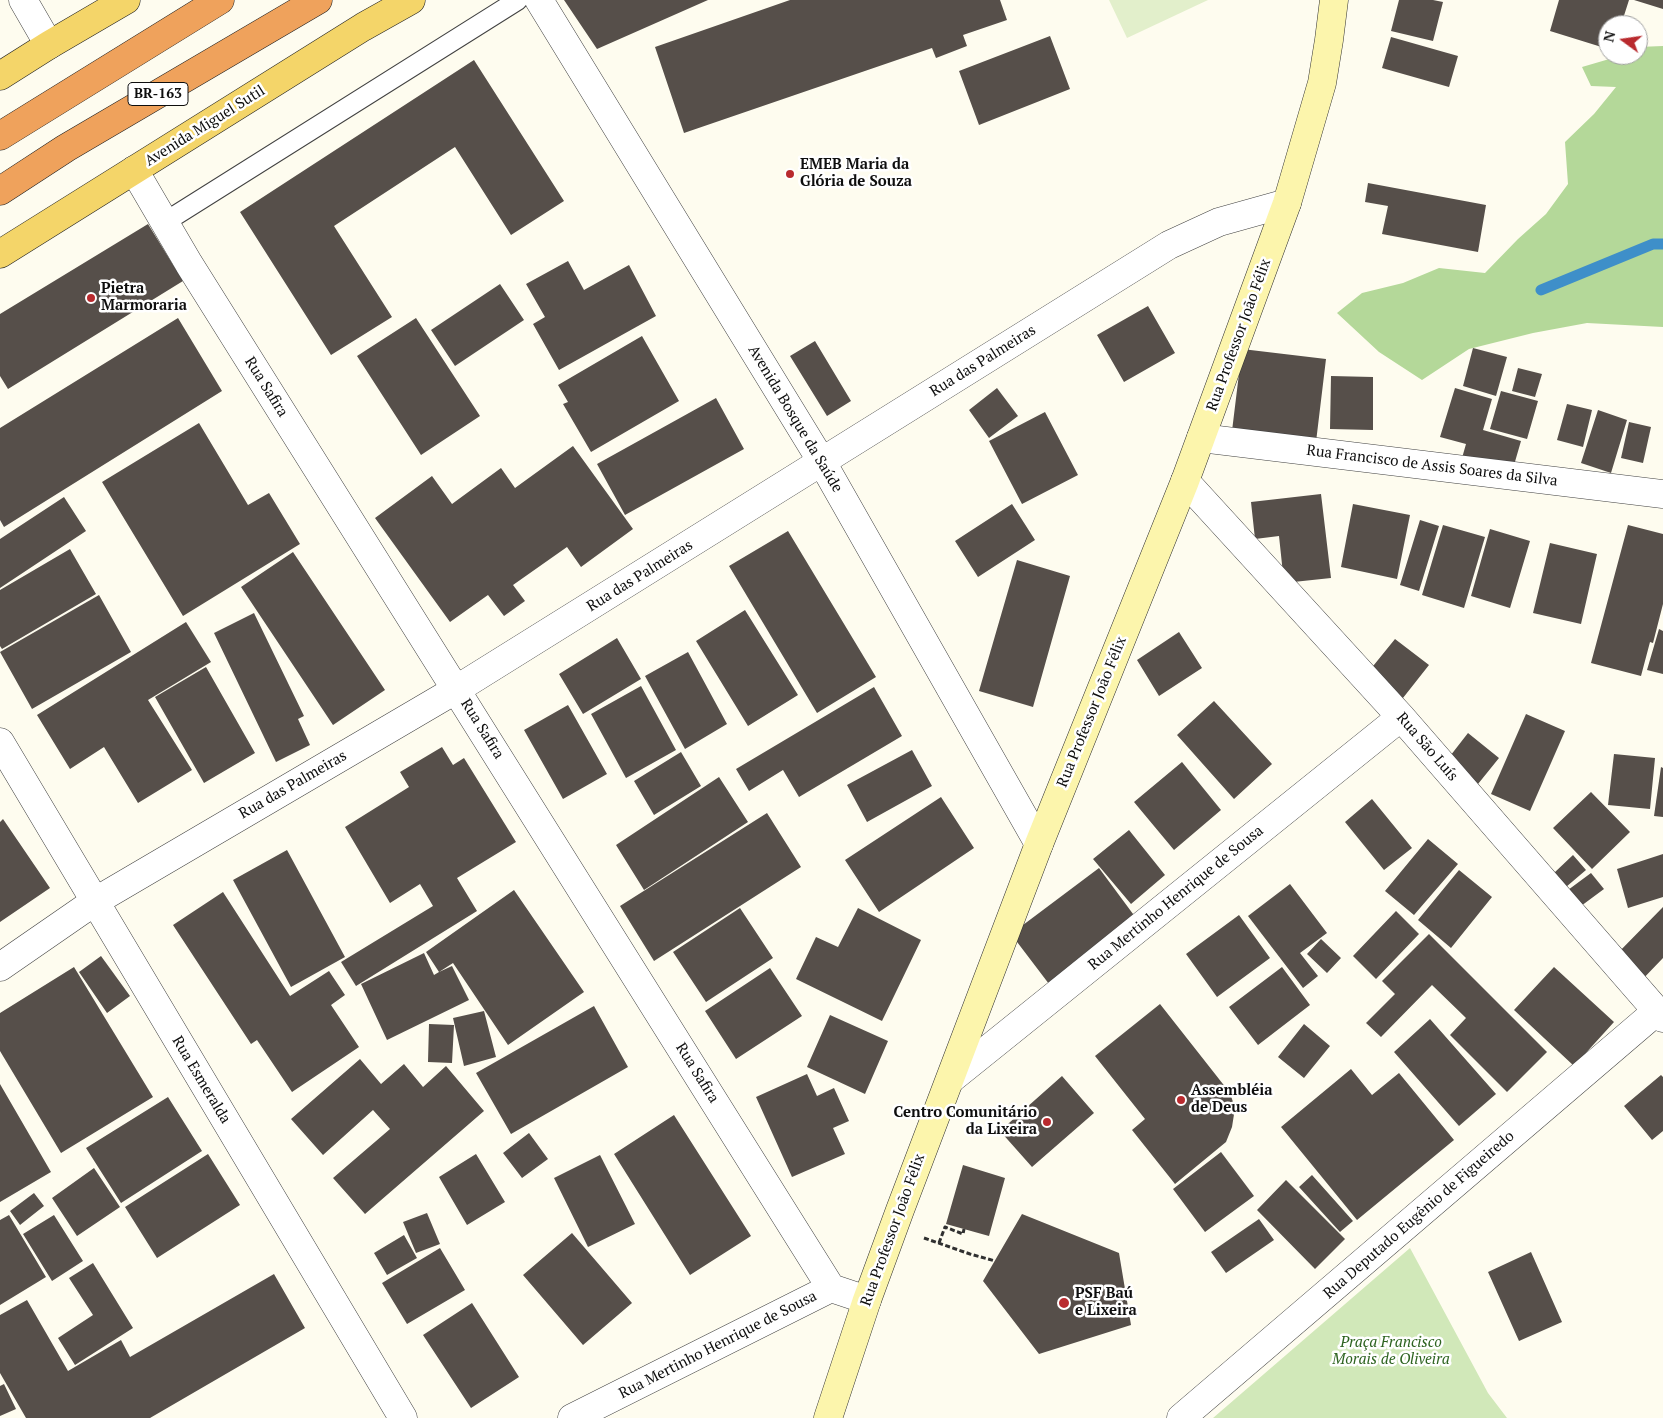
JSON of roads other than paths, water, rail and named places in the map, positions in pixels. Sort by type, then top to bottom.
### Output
[{"type":"highway","name":"BR-163","points":[[0,136],[220,0]]},
{"type":"highway","name":"BR-163","points":[[0,191],[66,148],[318,0]]},
{"type":"main road","points":[[0,76],[49,44],[126,0]]},
{"type":"main road","name":"Avenida Miguel Sutil","points":[[0,254],[363,26],[411,0]]},
{"type":"street","points":[[23,0],[49,44]]},
{"type":"street","name":"Avenida Bosque da Saúde","points":[[539,0],[822,462],[1039,844]]},
{"type":"street","name":"Rua Professor João Félix","points":[[832,1417],[867,1300],[900,1210],[1039,844],[1185,481],[1287,203],[1322,83],[1334,0]]},
{"type":"street","name":"Rua Safira","points":[[134,170],[189,264],[831,1288]]},
{"type":"street","name":"Rua das Palmeiras","points":[[0,968],[94,902],[457,689],[1169,244],[1219,222],[1287,203]]},
{"type":"street","name":"Rua Francisco de Assis Soares da Silva","points":[[1201,438],[1663,494]]},
{"type":"street","name":"Rua São Luís","points":[[1185,481],[1400,717],[1660,1015]]},
{"type":"street","name":"Rua Mertinho Henrique de Sousa","points":[[951,1079],[1400,717]]},
{"type":"street","name":"Rua Esmeralda","points":[[0,742],[403,1418]]},
{"type":"street","name":"Rua Deputado Eugênio de Figueiredo","points":[[1181,1418],[1660,1015]]},
{"type":"street","name":"Rua Mertinho Henrique de Sousa","points":[[572,1418],[831,1288],[867,1300]]},
{"type":"lane","points":[[165,222],[518,0]]},
{"type":"waterway","points":[[1541,290],[1653,244],[1663,244]]},
{"type":"place","name":"EMEB Maria da Glória de Souza","points":[[790,174]]},
{"type":"place","name":"Pietra Marmoraria","points":[[91,298]]},
{"type":"place","name":"Assembléia de Deus","points":[[1181,1100]]},
{"type":"place","name":"Centro Comunitário da Lixeira","points":[[1047,1122]]},
{"type":"place","name":"PSF Baú e Lixeira","points":[[1064,1303]]},
{"type":"park label","name":"Praça Francisco Morais de Oliveira","points":[[1391,1352]]}]
